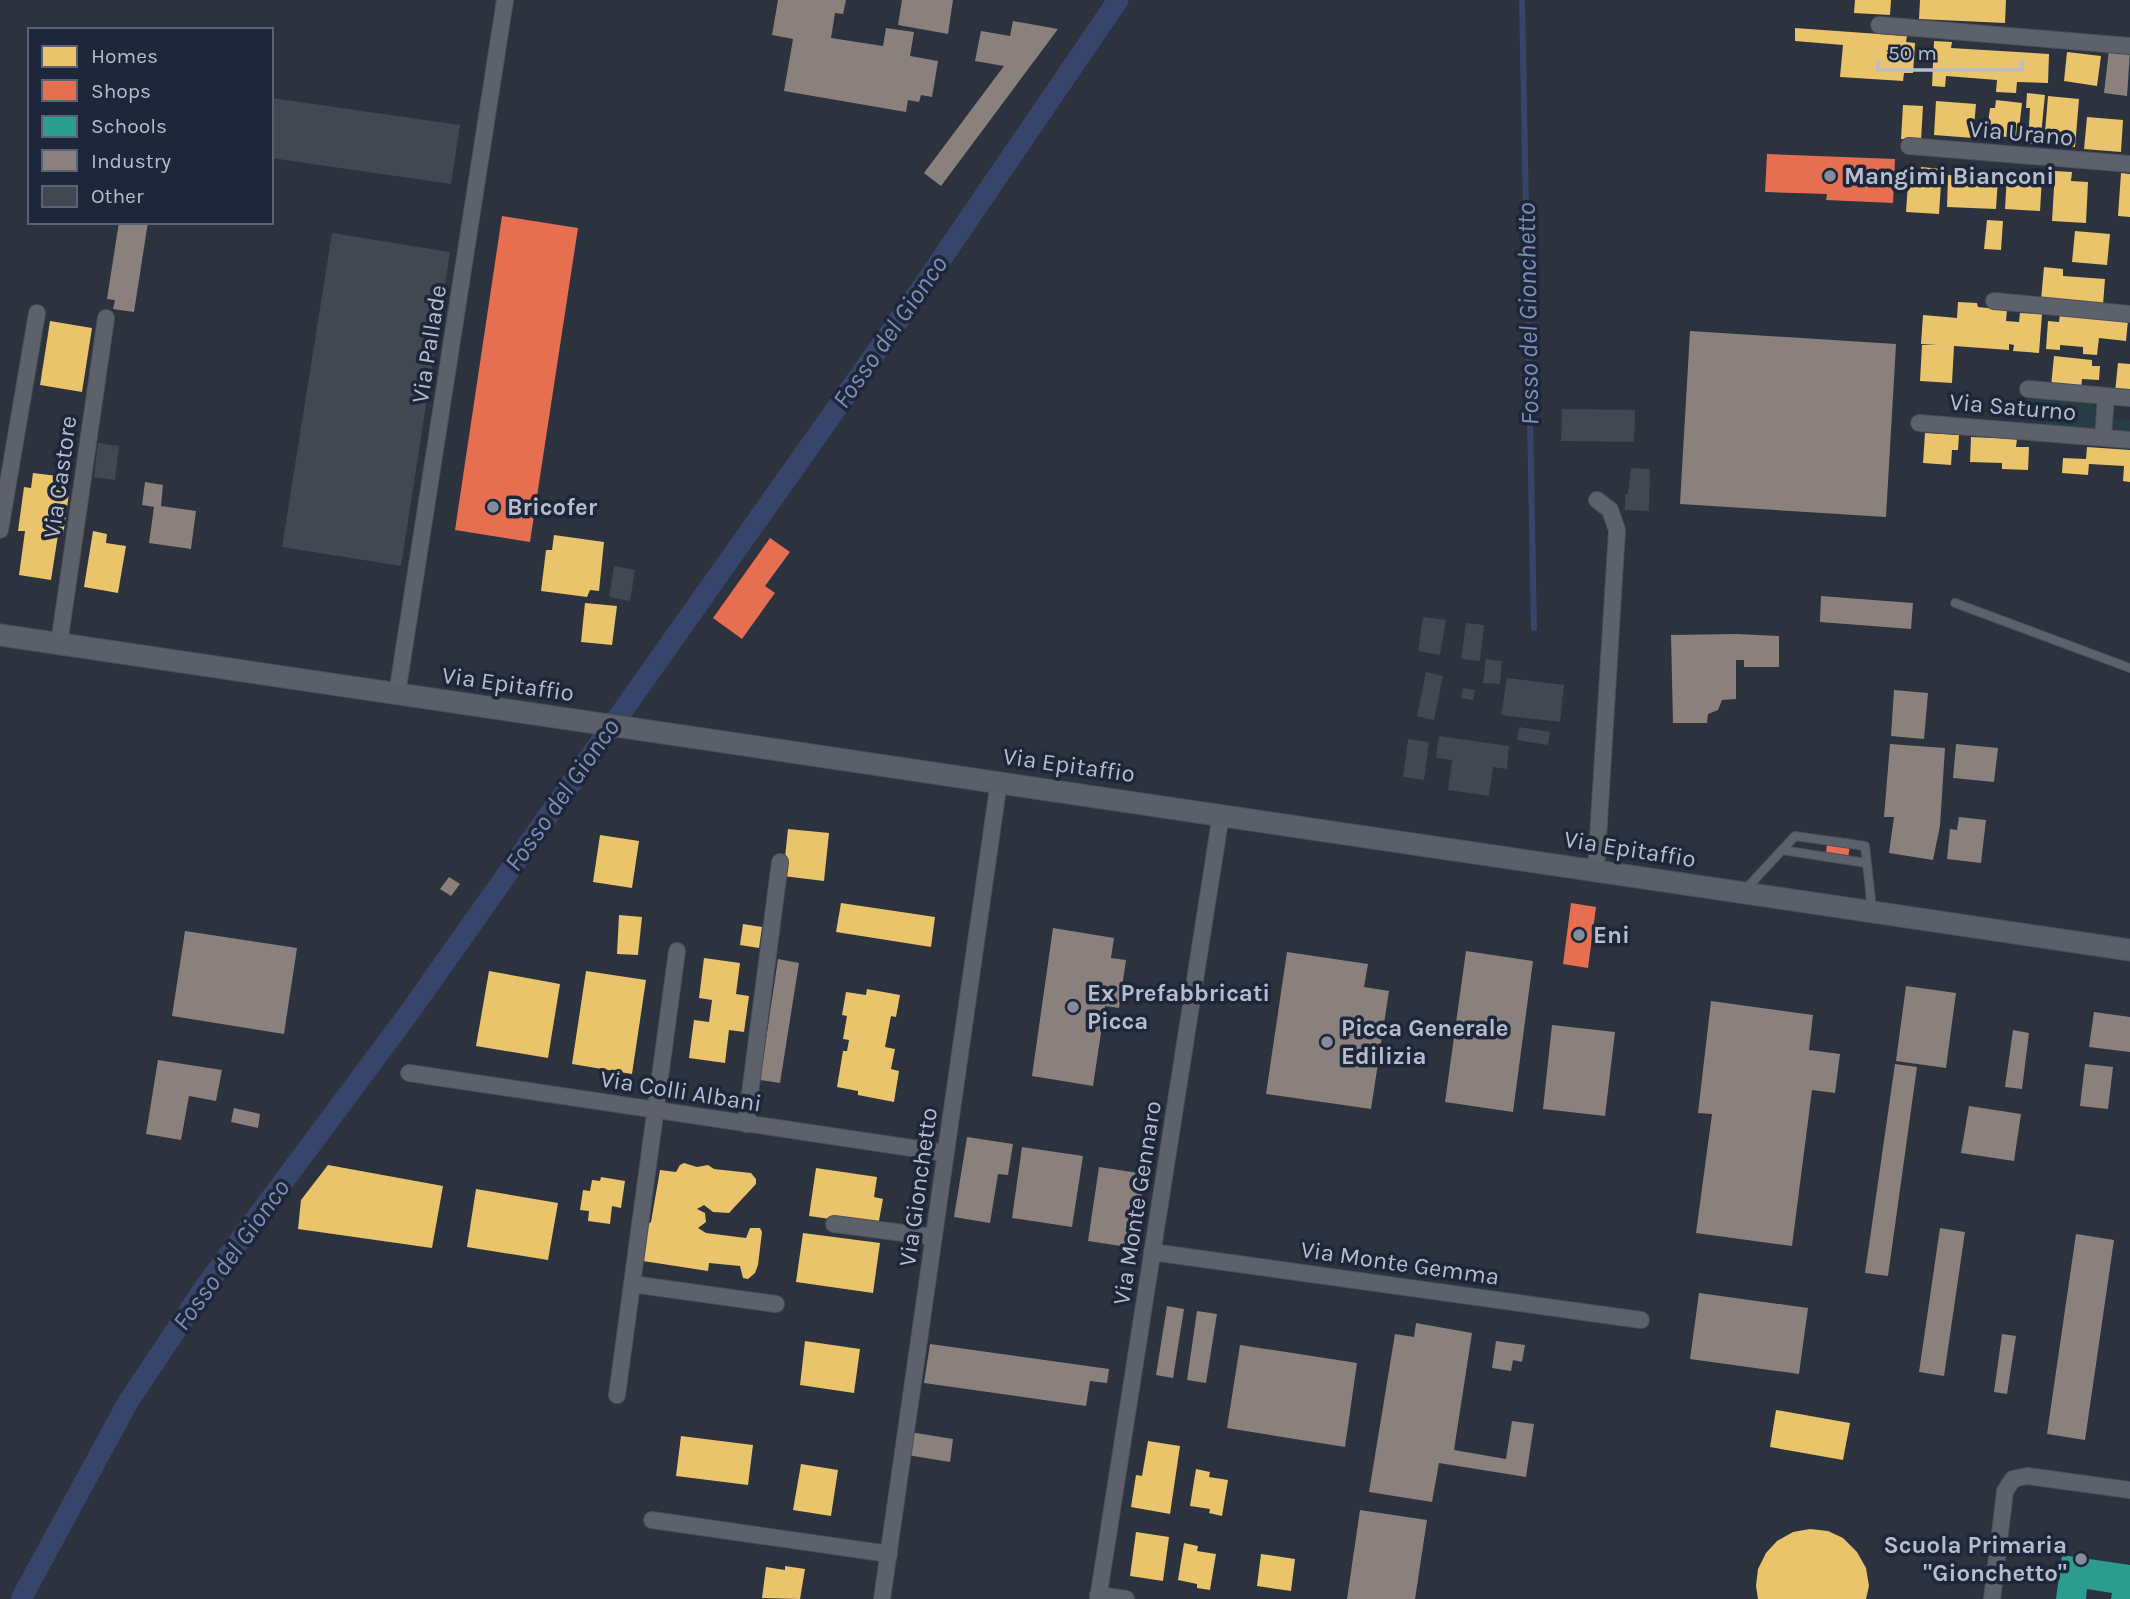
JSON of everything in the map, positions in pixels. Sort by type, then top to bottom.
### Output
[{"type":"main road","name":"Via Epitaffio","points":[[0,635],[2130,950]]},
{"type":"street","name":"Via Pallade","points":[[397,694],[505,0]]},
{"type":"street","points":[[1879,25],[2130,46]]},
{"type":"street","name":"Via Urano","points":[[1909,146],[2130,164]]},
{"type":"street","points":[[1994,301],[2130,314]]},
{"type":"street","points":[[0,530],[37,313]]},
{"type":"street","name":"Via Castore","points":[[59,644],[106,317]]},
{"type":"street","name":"Via Saturno","points":[[2028,390],[2130,398]]},
{"type":"street","name":"Via Saturno","points":[[2103,437],[2106,397]]},
{"type":"street","name":"Via Saturno","points":[[1919,422],[2130,440]]},
{"type":"street","points":[[1596,870],[1617,530],[1610,510],[1597,500]]},
{"type":"street","name":"Via Gionchetto","points":[[882,1599],[999,781]]},
{"type":"street","name":"Via Monte Gennaro","points":[[1098,1597],[1221,814]]},
{"type":"street","points":[[746,1124],[780,862]]},
{"type":"street","points":[[617,1395],[677,951]]},
{"type":"street","name":"Via Colli Albani","points":[[410,1073],[946,1153]]},
{"type":"street","points":[[834,1224],[933,1237]]},
{"type":"street","name":"Via Monte Gemma","points":[[1152,1252],[1641,1320]]},
{"type":"street","points":[[632,1284],[776,1304]]},
{"type":"street","points":[[1992,1599],[2005,1491],[2013,1479],[2027,1476],[2130,1490]]},
{"type":"street","points":[[652,1520],[889,1554]]},
{"type":"street","points":[[1098,1597],[1126,1599]]},
{"type":"lane","points":[[1955,603],[2130,668]]},
{"type":"lane","points":[[1743,892],[1795,836],[1864,846],[1872,912]]},
{"type":"lane","points":[[1782,850],[1866,863]]},
{"type":"shaded area","points":[[2026,396],[2092,402],[2105,419],[2130,420],[2130,436],[2123,430],[2046,425],[2043,419],[2025,417]]},
{"type":"building: Homes","points":[[1855,0],[1891,0],[1890,15],[1854,13]]},
{"type":"building: Homes","points":[[1920,0],[2006,0],[2005,23],[1919,19]]},
{"type":"building: Homes","points":[[1795,28],[1907,36],[1906,42],[1915,43],[1913,73],[1904,73],[1903,81],[1840,77],[1843,45],[1795,41]]},
{"type":"building: Homes","points":[[1934,41],[1952,42],[1951,48],[2049,54],[2048,83],[2017,82],[2016,93],[1996,92],[1997,80],[1946,76],[1945,87],[1932,86]]},
{"type":"building: Homes","points":[[2067,52],[2101,56],[2097,86],[2064,81]]},
{"type":"building: Homes","points":[[2027,93],[2045,95],[2040,145],[2028,143],[2030,108],[2026,108]]},
{"type":"building: Homes","points":[[2048,96],[2079,99],[2075,147],[2044,144]]},
{"type":"building: Homes","points":[[1996,100],[2022,103],[2018,138],[1986,138],[1990,108],[1995,108]]},
{"type":"building: Homes","points":[[1936,101],[1976,104],[1973,138],[1934,135]]},
{"type":"building: Homes","points":[[1903,105],[1923,106],[1921,140],[1901,139]]},
{"type":"building: Homes","points":[[2087,117],[2123,120],[2121,152],[2084,149]]},
{"type":"building: Homes","points":[[1921,167],[1942,169],[1939,214],[1906,212],[1908,183],[1920,184]]},
{"type":"building: Homes","points":[[2055,171],[2072,172],[2071,181],[2088,182],[2086,223],[2052,221]]},
{"type":"building: Homes","points":[[2121,173],[2130,174],[2130,217],[2118,216]]},
{"type":"building: Homes","points":[[1948,175],[1998,178],[1996,209],[1947,207]]},
{"type":"building: Homes","points":[[2007,175],[2042,177],[2040,211],[2005,209]]},
{"type":"building: Homes","points":[[1987,220],[2003,221],[2001,250],[1984,249]]},
{"type":"building: Homes","points":[[2075,231],[2110,234],[2107,265],[2072,262]]},
{"type":"building: Homes","points":[[2044,267],[2063,269],[2063,276],[2105,279],[2103,305],[2041,300]]},
{"type":"building: Homes","points":[[1958,302],[2007,310],[2006,321],[2019,322],[2020,313],[2042,314],[2039,353],[2013,351],[2014,345],[2009,344],[2009,350],[1954,346],[1952,383],[1920,381],[1922,345],[1937,345],[1921,344],[1923,315],[1957,318]]},
{"type":"building: Homes","points":[[2060,314],[2128,320],[2126,341],[2099,338],[2097,355],[2083,354],[2083,347],[2060,345],[2060,350],[2046,349],[2048,321],[2059,322]]},
{"type":"building: Homes","points":[[50,321],[92,328],[82,392],[40,385]]},
{"type":"building: Homes","points":[[2054,356],[2092,360],[2092,366],[2100,366],[2099,380],[2082,379],[2081,389],[2051,386]]},
{"type":"building: Homes","points":[[2118,363],[2130,364],[2130,393],[2115,392]]},
{"type":"building: Homes","points":[[1925,433],[1959,435],[1958,450],[1952,450],[1951,465],[1923,463]]},
{"type":"building: Homes","points":[[1971,437],[2017,439],[2016,447],[2029,447],[2028,470],[2002,469],[2002,463],[1970,462]]},
{"type":"building: Homes","points":[[2087,447],[2130,450],[2130,482],[2123,481],[2124,466],[2089,464],[2088,475],[2062,473],[2063,458],[2086,459]]},
{"type":"building: Homes","points":[[33,473],[66,477],[64,492],[69,493],[63,536],[58,535],[51,580],[19,575],[25,531],[18,531],[24,487],[31,488]]},
{"type":"building: Homes","points":[[93,531],[107,534],[106,543],[126,546],[118,593],[84,587]]},
{"type":"building: Homes","points":[[554,535],[604,542],[599,591],[590,590],[587,597],[541,591],[546,550],[552,550]]},
{"type":"building: Homes","points":[[585,603],[617,606],[612,645],[581,642]]},
{"type":"building: Homes","points":[[788,829],[829,833],[824,881],[783,876]]},
{"type":"building: Homes","points":[[600,835],[639,841],[632,888],[593,882]]},
{"type":"building: Homes","points":[[841,903],[935,917],[931,947],[836,932]]},
{"type":"building: Homes","points":[[619,915],[642,917],[638,955],[617,954]]},
{"type":"building: Homes","points":[[743,924],[762,927],[759,948],[740,945]]},
{"type":"building: Homes","points":[[704,958],[740,963],[736,994],[749,996],[744,1032],[729,1030],[725,1063],[689,1058],[694,1020],[709,1022],[712,1000],[699,998]]},
{"type":"building: Homes","points":[[489,971],[560,984],[548,1058],[476,1046]]},
{"type":"building: Homes","points":[[586,971],[646,980],[632,1074],[572,1064]]},
{"type":"building: Homes","points":[[867,989],[900,995],[896,1017],[891,1016],[885,1047],[895,1049],[891,1069],[899,1071],[894,1102],[858,1095],[858,1091],[837,1087],[843,1051],[847,1051],[849,1040],[843,1039],[847,1016],[842,1015],[846,992],[866,995]]},
{"type":"building: Homes","points":[[684,1163],[751,1173],[756,1179],[756,1184],[729,1213],[713,1212],[704,1205],[697,1209],[705,1213],[706,1222],[698,1228],[706,1233],[746,1238],[750,1228],[760,1228],[762,1232],[758,1265],[755,1273],[748,1279],[743,1278],[740,1266],[709,1263],[708,1271],[643,1261],[647,1225],[651,1222],[660,1170],[676,1172]]},
{"type":"building: Homes","points":[[328,1165],[443,1186],[432,1248],[298,1229],[301,1200]]},
{"type":"building: Homes","points":[[816,1168],[877,1177],[874,1197],[883,1199],[878,1226],[809,1216]]},
{"type":"building: Homes","points":[[601,1177],[625,1181],[621,1208],[612,1206],[610,1224],[588,1221],[589,1211],[580,1210],[583,1190],[590,1191],[592,1180],[600,1181]]},
{"type":"building: Homes","points":[[476,1189],[558,1203],[548,1260],[467,1247]]},
{"type":"building: Homes","points":[[803,1233],[880,1243],[873,1293],[796,1282]]},
{"type":"building: Homes","points":[[805,1341],[860,1349],[854,1393],[800,1385]]},
{"type":"building: Homes","points":[[1776,1410],[1850,1423],[1843,1460],[1770,1447]]},
{"type":"building: Homes","points":[[681,1436],[753,1445],[748,1485],[676,1476]]},
{"type":"building: Homes","points":[[1148,1441],[1180,1446],[1170,1514],[1131,1507],[1136,1475],[1142,1476]]},
{"type":"building: Homes","points":[[801,1464],[838,1470],[831,1516],[793,1510]]},
{"type":"building: Homes","points":[[1196,1469],[1210,1472],[1209,1477],[1228,1480],[1222,1516],[1209,1513],[1210,1509],[1190,1506]]},
{"type":"building: Homes","points":[[1810,1529],[1828,1531],[1843,1538],[1857,1552],[1866,1568],[1869,1586],[1866,1599],[1758,1599],[1758,1569],[1766,1553],[1777,1541],[1793,1532]]},
{"type":"building: Homes","points":[[1136,1532],[1169,1537],[1163,1581],[1130,1576]]},
{"type":"building: Homes","points":[[1184,1543],[1198,1546],[1197,1551],[1216,1554],[1210,1590],[1178,1580]]},
{"type":"building: Homes","points":[[1261,1554],[1295,1559],[1291,1591],[1257,1586]]},
{"type":"building: Homes","points":[[785,1566],[805,1569],[800,1599],[762,1598],[766,1567],[785,1570]]},
{"type":"building: Shops","name":"Mangimi Bianconi","points":[[1767,154],[1895,159],[1893,203],[1826,200],[1827,194],[1765,192]]},
{"type":"building: Shops","points":[[502,216],[578,228],[530,542],[455,530]]},
{"type":"building: Shops","points":[[770,538],[790,552],[765,586],[775,593],[742,639],[713,618]]},
{"type":"building: Shops","points":[[1828,836],[1851,839],[1847,864],[1825,860]]},
{"type":"building: Shops","points":[[1571,903],[1596,907],[1588,968],[1563,964]]},
{"type":"building: Schools","points":[[2062,1555],[2130,1565],[2130,1599],[2111,1599],[2112,1593],[2087,1589],[2086,1599],[2056,1599]]},
{"type":"building: Industry","points":[[778,0],[846,0],[843,14],[835,13],[831,38],[883,46],[886,28],[914,32],[910,56],[938,61],[932,97],[921,95],[919,102],[908,100],[906,112],[784,91],[793,39],[772,35]]},
{"type":"building: Industry","points":[[902,0],[953,0],[948,34],[898,25]]},
{"type":"building: Industry","points":[[1013,21],[1058,29],[941,186],[924,173],[1004,66],[975,61],[981,31],[1010,36]]},
{"type":"building: Industry","points":[[2109,50],[2130,52],[2127,96],[2104,93]]},
{"type":"building: Industry","points":[[119,224],[148,224],[134,312],[113,309],[115,300],[107,299]]},
{"type":"building: Industry","points":[[1690,331],[1896,344],[1886,517],[1680,504]]},
{"type":"building: Industry","points":[[145,482],[163,485],[161,506],[196,511],[191,549],[149,543],[154,507],[142,505]]},
{"type":"building: Industry","points":[[1821,596],[1913,603],[1911,629],[1820,622]]},
{"type":"building: Industry","points":[[1671,635],[1779,636],[1779,667],[1744,667],[1744,660],[1736,660],[1736,699],[1722,700],[1718,710],[1708,714],[1707,723],[1673,723]]},
{"type":"building: Industry","points":[[1894,690],[1928,693],[1924,739],[1891,736]]},
{"type":"building: Industry","points":[[1890,744],[1945,748],[1940,826],[1933,860],[1889,853],[1894,817],[1884,817]]},
{"type":"building: Industry","points":[[1956,744],[1998,748],[1994,782],[1953,778]]},
{"type":"building: Industry","points":[[1959,817],[1986,820],[1981,863],[1947,859],[1950,829],[1957,830]]},
{"type":"building: Industry","points":[[449,877],[460,884],[451,896],[440,889]]},
{"type":"building: Industry","name":"Ex Prefabbricati Picca","points":[[1053,928],[1114,938],[1111,958],[1126,960],[1119,1008],[1105,1006],[1093,1086],[1032,1076]]},
{"type":"building: Industry","points":[[185,931],[297,948],[284,1034],[172,1016]]},
{"type":"building: Industry","points":[[1466,951],[1533,961],[1513,1112],[1445,1102]]},
{"type":"building: Industry","name":"Picca Generale Edilizia","points":[[1287,952],[1368,964],[1364,987],[1389,991],[1371,1109],[1266,1094]]},
{"type":"building: Industry","points":[[778,959],[799,963],[780,1083],[760,1080]]},
{"type":"building: Industry","points":[[1906,986],[1956,993],[1946,1068],[1896,1061]]},
{"type":"building: Industry","points":[[1711,1001],[1813,1015],[1809,1050],[1840,1054],[1835,1093],[1812,1090],[1792,1246],[1696,1233],[1712,1114],[1698,1113]]},
{"type":"building: Industry","points":[[2094,1012],[2130,1017],[2130,1052],[2089,1047]]},
{"type":"building: Industry","points":[[1552,1025],[1615,1032],[1605,1116],[1543,1109]]},
{"type":"building: Industry","points":[[2013,1030],[2029,1033],[2022,1089],[2005,1087]]},
{"type":"building: Industry","points":[[158,1060],[222,1070],[216,1101],[189,1096],[181,1140],[146,1134]]},
{"type":"building: Industry","points":[[1895,1064],[1917,1067],[1888,1276],[1865,1273]]},
{"type":"building: Industry","points":[[2085,1064],[2113,1067],[2108,1109],[2080,1106]]},
{"type":"building: Industry","points":[[1969,1106],[2021,1114],[2014,1161],[1961,1153]]},
{"type":"building: Industry","points":[[234,1108],[260,1114],[258,1128],[231,1122]]},
{"type":"building: Industry","points":[[967,1137],[1013,1144],[1008,1175],[998,1174],[990,1223],[954,1217]]},
{"type":"building: Industry","points":[[1022,1147],[1083,1156],[1072,1227],[1012,1218]]},
{"type":"building: Industry","points":[[1099,1167],[1145,1174],[1134,1248],[1088,1241]]},
{"type":"building: Industry","points":[[1940,1228],[1965,1232],[1944,1376],[1919,1372]]},
{"type":"building: Industry","points":[[2076,1234],[2114,1240],[2085,1440],[2047,1434]]},
{"type":"building: Industry","points":[[1699,1293],[1808,1308],[1799,1374],[1690,1359]]},
{"type":"building: Industry","points":[[1167,1306],[1184,1309],[1173,1378],[1156,1375]]},
{"type":"building: Industry","points":[[1197,1311],[1217,1314],[1206,1383],[1187,1380]]},
{"type":"building: Industry","points":[[1416,1323],[1472,1333],[1454,1450],[1506,1459],[1512,1421],[1534,1424],[1526,1477],[1439,1463],[1432,1502],[1369,1492],[1395,1334],[1414,1337]]},
{"type":"building: Industry","points":[[2002,1334],[2016,1336],[2007,1394],[1994,1392]]},
{"type":"building: Industry","points":[[1496,1341],[1525,1345],[1522,1362],[1513,1360],[1511,1371],[1492,1368]]},
{"type":"building: Industry","points":[[930,1344],[1109,1369],[1107,1383],[1090,1381],[1086,1406],[924,1383]]},
{"type":"building: Industry","points":[[1240,1345],[1357,1363],[1345,1447],[1227,1428]]},
{"type":"building: Industry","points":[[910,1432],[953,1439],[950,1462],[907,1455]]},
{"type":"building: Industry","points":[[1360,1510],[1427,1520],[1415,1599],[1347,1599]]},
{"type":"building: Other","points":[[273,98],[460,125],[451,184],[273,158]]},
{"type":"building: Other","points":[[332,233],[450,252],[401,566],[282,547]]},
{"type":"building: Other","points":[[1562,409],[1635,410],[1634,442],[1561,441]]},
{"type":"building: Other","points":[[98,443],[119,446],[115,480],[94,477]]},
{"type":"building: Other","points":[[1631,468],[1650,469],[1649,511],[1625,510],[1625,494],[1628,494]]},
{"type":"building: Other","points":[[614,566],[635,570],[630,601],[609,597]]},
{"type":"building: Other","points":[[1423,617],[1446,620],[1440,655],[1418,651]]},
{"type":"building: Other","points":[[1466,623],[1484,625],[1480,661],[1461,659]]},
{"type":"building: Other","points":[[1486,659],[1502,661],[1500,684],[1483,683]]},
{"type":"building: Other","points":[[1426,672],[1443,676],[1434,720],[1417,716]]},
{"type":"building: Other","points":[[1507,678],[1564,685],[1560,722],[1501,715]]},
{"type":"building: Other","points":[[1463,688],[1475,690],[1473,700],[1461,698]]},
{"type":"building: Other","points":[[1519,727],[1550,732],[1548,745],[1517,740]]},
{"type":"building: Other","points":[[1439,736],[1509,746],[1507,769],[1493,767],[1489,796],[1448,790],[1452,760],[1436,758]]},
{"type":"building: Other","points":[[1408,739],[1429,742],[1424,780],[1403,777]]},
{"type":"waterway","name":"Fosso del Gionco","points":[[21,1599],[128,1402],[204,1288],[406,1017],[923,286],[1118,0]]},
{"type":"waterway","name":"Fosso del Gionchetto","points":[[1522,0],[1534,628]]},
{"type":"place","name":"Mangimi Bianconi","points":[[1830,176]]},
{"type":"place","name":"Bricofer","points":[[493,507]]},
{"type":"place","name":"Eni","points":[[1579,935]]},
{"type":"place","name":"Ex Prefabbricati Picca","points":[[1073,1007]]},
{"type":"place","name":"Picca Generale Edilizia","points":[[1327,1042]]},
{"type":"place","name":"Scuola Primaria \"Gionchetto\"","points":[[2081,1559]]}]
